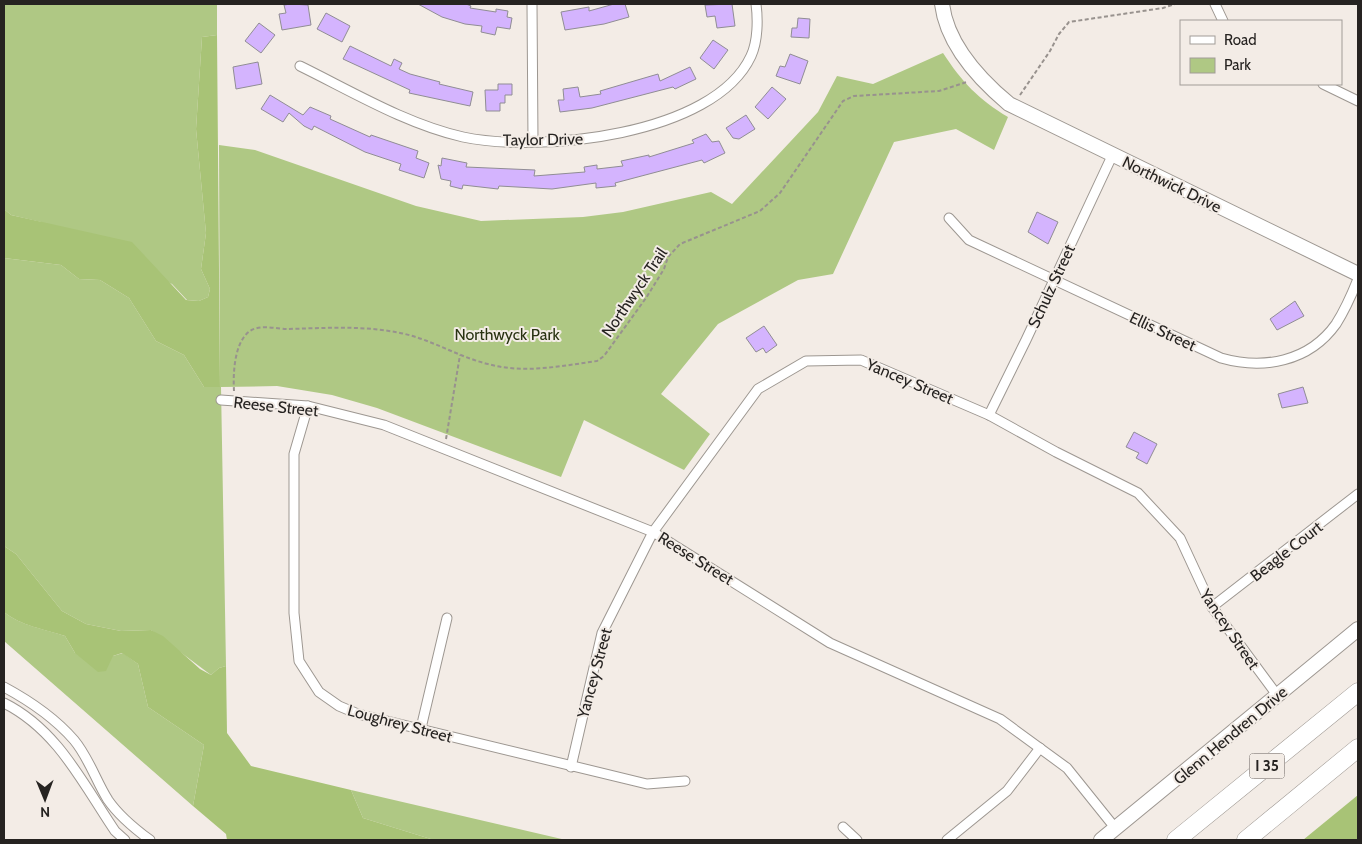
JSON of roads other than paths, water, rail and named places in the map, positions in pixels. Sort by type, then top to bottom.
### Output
[{"type":"highway","name":"I 35","points":[[1176,840],[1358,692]]},
{"type":"highway","name":"I 35","points":[[1246,840],[1358,748]]},
{"type":"street","points":[[532,4],[533,141]]},
{"type":"street","name":"Taylor Drive","points":[[300,66],[410,120],[437,130],[466,137],[533,141],[575,141],[621,132],[672,118],[695,108],[727,88],[751,56],[758,22],[756,4]]},
{"type":"street","name":"Northwick Drive","points":[[942,4],[952,35],[969,63],[989,88],[1022,112],[1358,274]]},
{"type":"street","points":[[1215,4],[1223,20]]},
{"type":"street","points":[[1324,85],[1358,101]]},
{"type":"street","name":"Schulz Street","points":[[989,415],[1112,156]]},
{"type":"street","name":"Ellis Street","points":[[949,218],[969,240],[1221,358],[1239,363],[1258,364],[1293,358],[1324,337],[1335,325],[1345,308],[1358,279]]},
{"type":"street","name":"Yancey Street","points":[[571,767],[602,633],[653,532],[758,389],[806,361],[861,360],[989,415],[1056,452],[1138,493],[1180,538],[1212,607],[1277,695]]},
{"type":"street","name":"Reese Street","points":[[221,400],[308,406],[384,425],[653,532],[830,643],[1000,719],[1066,768],[1116,828]]},
{"type":"street","name":"Loughrey Street","points":[[308,406],[294,454],[294,613],[299,661],[319,692],[338,706],[358,714],[421,728],[571,767],[647,784],[685,781]]},
{"type":"street","name":"Beagle Court","points":[[1212,607],[1358,494]]},
{"type":"street","points":[[421,728],[447,618]]},
{"type":"street","name":"Glenn Hendren Drive","points":[[1101,840],[1358,629]]},
{"type":"street","points":[[4,687],[54,718],[75,741],[92,768],[108,800],[130,824],[150,840]]},
{"type":"street","points":[[4,703],[17,710],[43,730],[63,752],[115,832],[125,840]]},
{"type":"street","points":[[947,840],[1007,791],[1040,748]]},
{"type":"street","points":[[843,827],[857,840]]},
{"type":"park label","name":"Northwyck Park","points":[[507,334]]}]
